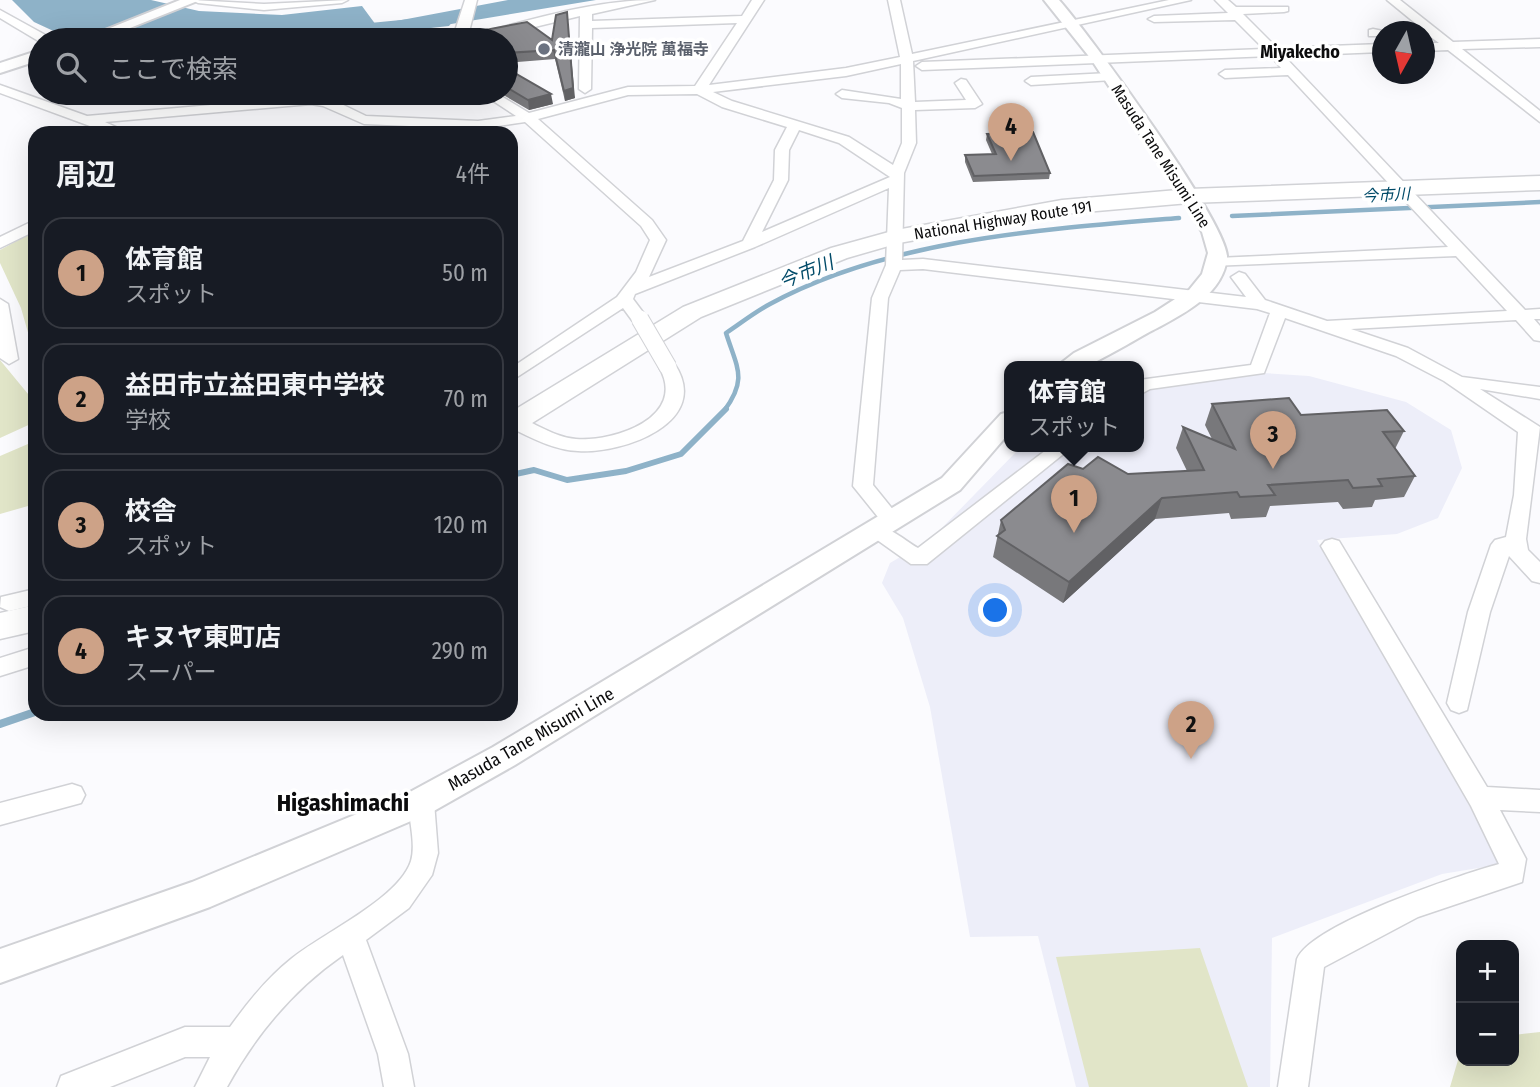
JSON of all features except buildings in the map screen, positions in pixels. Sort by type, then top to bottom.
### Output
[{"type":"highway","name":"National Highway Route 191","points":[[518,420],[692,312],[827,257],[896,237],[1062,207],[1189,196],[1540,183]]},
{"type":"main road","points":[[119,28],[188,2]]},
{"type":"main road","name":"Masuda Tane Misumi Line","points":[[1051,2],[1072,23],[1189,196],[1216,244],[1217,263]]},
{"type":"main road","points":[[0,68],[28,59]]},
{"type":"main road","points":[[1076,361],[1196,298],[1210,280],[1217,263]]},
{"type":"main road","name":"Masuda Tane Misumi Line","points":[[0,966],[198,897],[421,802],[504,756],[885,527],[951,484],[1004,425]]},
{"type":"street","points":[[198,0],[218,4],[276,7],[342,0]]},
{"type":"street","points":[[465,28],[471,0]]},
{"type":"street","points":[[699,90],[743,19],[758,0]]},
{"type":"street","points":[[894,0],[900,17],[907,63],[909,143],[897,177],[894,265],[880,298],[863,486],[885,527],[919,559],[1057,452]]},
{"type":"street","points":[[332,105],[364,120],[478,125],[530,119],[608,94],[650,90],[699,90],[907,63],[1072,23],[1185,0]]},
{"type":"street","points":[[1221,0],[1540,336]]},
{"type":"street","points":[[1393,0],[1420,21]]},
{"type":"street","points":[[518,29],[586,18],[646,1],[647,23]]},
{"type":"street","points":[[1154,19],[1284,9]]},
{"type":"street","points":[[0,13],[28,30]]},
{"type":"street","points":[[586,18],[647,23],[743,19]]},
{"type":"street","points":[[585,89],[586,18]]},
{"type":"street","points":[[1435,32],[1540,118]]},
{"type":"street","points":[[1435,47],[1540,43]]},
{"type":"street","points":[[907,63],[1273,54],[1372,49]]},
{"type":"street","points":[[1225,74],[1290,71]]},
{"type":"street","points":[[1031,81],[1109,77]]},
{"type":"street","points":[[842,94],[891,99],[908,106],[975,104],[961,83]]},
{"type":"street","points":[[0,89],[28,99]]},
{"type":"street","points":[[699,90],[727,104],[844,141],[897,177]]},
{"type":"street","points":[[45,105],[103,126]]},
{"type":"street","points":[[87,120],[255,105]]},
{"type":"street","points":[[507,105],[530,119],[647,223],[658,240],[643,274],[626,295]]},
{"type":"street","points":[[749,244],[781,180],[782,150],[795,125]]},
{"type":"street","points":[[518,371],[626,295],[749,244],[897,177]]},
{"type":"street","points":[[0,243],[28,229]]},
{"type":"street","points":[[1217,263],[1462,251]]},
{"type":"street","points":[[894,265],[922,264],[1259,304],[1402,352],[1450,377],[1534,432],[1517,542],[1518,553],[1540,575]]},
{"type":"street","points":[[1239,277],[1259,304]]},
{"type":"street","points":[[518,425],[573,445],[605,445],[634,438],[655,424],[672,405],[677,385],[626,295]]},
{"type":"street","points":[[0,304],[9,359]]},
{"type":"street","points":[[1144,385],[1258,369],[1280,310]]},
{"type":"street","points":[[1326,326],[1540,314]]},
{"type":"street","points":[[1450,377],[1489,387],[1540,393]]},
{"type":"street","points":[[1459,703],[1479,612],[1502,545],[1517,542]]},
{"type":"street","points":[[1293,1087],[1311,959],[1341,939],[1458,887],[1512,873],[1513,859],[1480,798],[1332,546]]},
{"type":"street","points":[[15,616],[28,604]]},
{"type":"street","points":[[0,667],[28,658]]},
{"type":"street","points":[[0,814],[72,795]]},
{"type":"street","points":[[1480,798],[1540,801]]},
{"type":"street","points":[[210,1087],[235,1042],[301,969],[398,902],[425,863],[421,802]]},
{"type":"street","points":[[351,937],[393,1054],[400,1087]]},
{"type":"street","points":[[72,1087],[185,1042],[235,1042]]},
{"type":"shaded area","points":[[1263,373],[1309,376],[1406,402],[1451,430],[1462,468],[1438,518],[1397,534],[1317,540],[1503,864],[1442,874],[1272,938],[1270,1087],[1076,1087],[1038,936],[970,937],[930,707],[903,618],[882,583],[890,563],[931,539],[1016,452],[1144,452],[1144,379]]},
{"type":"green space","points":[[28,235],[28,332],[21,308],[0,263],[0,250]]},
{"type":"green space","points":[[0,360],[28,394],[28,425],[0,438]]},
{"type":"green space","points":[[28,444],[28,506],[0,514],[0,456]]},
{"type":"green space","points":[[1200,948],[1248,1087],[1089,1087],[1056,957]]},
{"type":"green space","points":[[1540,1032],[1540,1087],[1450,1087],[1456,1066],[1519,1066],[1519,1034]]},
{"type":"water","points":[[12,0],[151,0],[199,11],[282,15],[362,6],[378,28],[47,28],[34,22]]},
{"type":"water","points":[[508,0],[596,0],[427,28],[394,28],[391,22]]},
{"type":"waterway","points":[[380,28],[442,22]]},
{"type":"waterway","name":"今市川","points":[[1232,216],[1540,202]]},
{"type":"waterway","name":"今市川","points":[[724,411],[738,381],[737,365],[726,333],[764,307],[816,282],[917,251],[969,241],[1076,227],[1179,218]]},
{"type":"waterway","name":"今市川","points":[[518,473],[534,470],[567,480],[626,471],[681,454],[724,411]]},
{"type":"waterway","name":"今市川","points":[[0,724],[28,714]]},
{"type":"place","name":"清瀧山 浄光院 萬福寺","points":[[544,49]]},
{"type":"place","name":"キヌヤ東町店","points":[[1011,161]]},
{"type":"place","name":"校舎","points":[[1273,469]]},
{"type":"place","name":"体育館","points":[[1074,533]]},
{"type":"place","name":"益田市立益田東中学校","points":[[1191,759]]},
{"type":"district","name":"Miyakecho","points":[[1300,52]]},
{"type":"district","name":"Higashimachi","points":[[343,803]]}]
